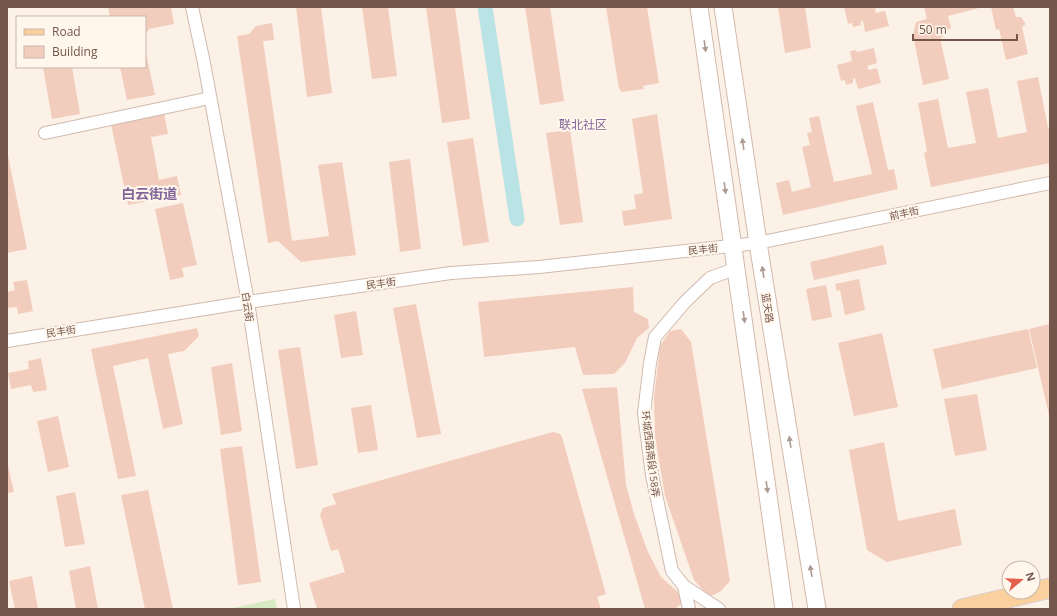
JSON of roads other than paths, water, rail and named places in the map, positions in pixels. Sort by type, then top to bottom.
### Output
[{"type":"main road","points":[[962,609],[1050,588]]},
{"type":"street","name":"白云街","points":[[192,7],[248,302],[294,609]]},
{"type":"street","points":[[699,7],[734,246],[784,609]]},
{"type":"street","name":"蓝天路","points":[[723,7],[758,243],[817,609]]},
{"type":"street","points":[[45,133],[210,98]]},
{"type":"street","name":"前丰街","points":[[758,243],[1050,183]]},
{"type":"street","name":"民丰街","points":[[7,341],[248,302],[451,273],[539,267],[758,243]]},
{"type":"street","name":"环城西路南段158弄","points":[[719,609],[684,586],[672,571],[652,476],[644,413],[655,336],[685,302],[710,278],[737,268]]},
{"type":"street","points":[[684,586],[689,609]]},
{"type":"waterway","points":[[485,7],[517,219]]},
{"type":"district","name":"联北社区","points":[[583,124]]},
{"type":"district","name":"白云街道","points":[[149,193]]}]
